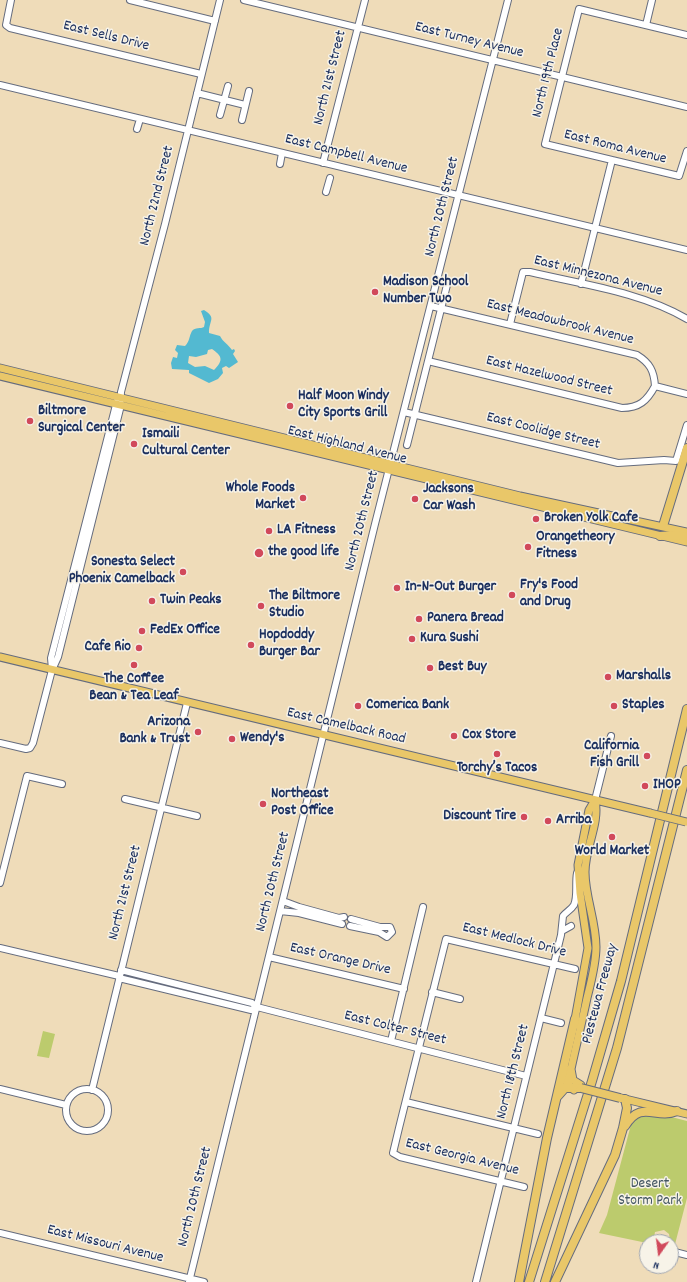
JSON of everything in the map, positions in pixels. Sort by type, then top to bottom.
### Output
[{"type":"highway","points":[[663,526],[687,448]]},
{"type":"highway","points":[[660,536],[674,535],[687,538]]},
{"type":"highway","name":"Piestewa Freeway","points":[[529,1282],[590,1088],[621,982],[687,709]]},
{"type":"highway","name":"Piestewa Freeway","points":[[545,1282],[618,1048],[687,770]]},
{"type":"highway","points":[[519,1282],[556,1098],[575,1019]]},
{"type":"highway","points":[[555,1282],[578,1232],[605,1180],[615,1155],[627,1108],[623,1098],[580,1088],[569,1087],[562,1090],[556,1098]]},
{"type":"highway","points":[[623,1128],[630,1118],[638,1112],[646,1110],[669,1114],[677,1111]]},
{"type":"main road","name":"East Highland Avenue","points":[[0,368],[210,419],[390,467],[687,542]]},
{"type":"main road","name":"East Highland Avenue","points":[[0,376],[208,426],[390,467]]},
{"type":"main road","points":[[208,426],[210,419]]},
{"type":"main road","name":"East Highland Avenue","points":[[519,499],[663,526],[687,532]]},
{"type":"main road","points":[[660,536],[663,526]]},
{"type":"main road","name":"East Camelback Road","points":[[0,657],[687,822]]},
{"type":"main road","name":"North 18th Street","points":[[569,1087],[566,1081],[565,1073],[587,964],[588,948],[578,872],[580,847],[589,810],[595,800]]},
{"type":"main road","name":"North 18th Street","points":[[580,1088],[573,1080],[570,1069],[590,988],[596,948],[595,930],[587,895],[585,872],[588,850],[597,812],[595,800]]},
{"type":"main road","points":[[623,1098],[687,1114]]},
{"type":"street","name":"East Sells Drive","points":[[11,0],[6,25],[201,74]]},
{"type":"street","points":[[130,0],[215,21]]},
{"type":"street","name":"North 22nd Street","points":[[0,743],[26,749],[30,748],[33,743],[52,670],[51,658],[64,621],[84,544],[220,0]]},
{"type":"street","name":"East Turney Avenue","points":[[244,0],[687,107]]},
{"type":"street","name":"North 21st Street","points":[[323,163],[364,0]]},
{"type":"street","name":"North 20th Street","points":[[189,1280],[390,467],[508,0]]},
{"type":"street","points":[[652,0],[646,25],[687,35]]},
{"type":"street","name":"North 19th Place","points":[[545,144],[579,9],[646,25]]},
{"type":"street","name":"East Campbell Avenue","points":[[0,85],[687,250]]},
{"type":"street","points":[[220,115],[228,86]]},
{"type":"street","points":[[242,120],[249,91]]},
{"type":"street","points":[[196,93],[245,106]]},
{"type":"street","points":[[137,129],[140,119]]},
{"type":"street","name":"East Roma Avenue","points":[[545,144],[679,176],[687,151]]},
{"type":"street","points":[[280,164],[282,153]]},
{"type":"street","points":[[581,284],[612,160]]},
{"type":"street","points":[[326,192],[330,178]]},
{"type":"street","name":"East Minnezona Avenue","points":[[510,324],[523,272],[581,284],[658,304],[687,318]]},
{"type":"street","points":[[407,445],[448,281]]},
{"type":"street","name":"East Meadowbrook Avenue","points":[[431,306],[637,355],[647,361],[652,369],[655,386]]},
{"type":"street","name":"East Hazelwood Street","points":[[428,361],[622,408],[631,408],[644,402],[655,386]]},
{"type":"street","points":[[655,386],[687,394]]},
{"type":"street","name":"East Coolidge Street","points":[[404,412],[618,463],[664,460],[676,462],[687,425]]},
{"type":"street","name":"North 21st Street","points":[[92,1090],[187,703]]},
{"type":"street","name":"North 18th Street","points":[[595,800],[611,736]]},
{"type":"street","points":[[0,883],[27,776],[62,784]]},
{"type":"street","points":[[125,799],[197,816]]},
{"type":"street","name":"North 18th Street","points":[[476,1282],[562,931],[562,920],[564,914],[574,904],[575,884],[578,872]]},
{"type":"street","points":[[280,911],[299,913],[342,924],[346,927],[350,926],[379,932],[387,937],[392,932],[390,927],[344,917],[339,918],[299,907],[283,900]]},
{"type":"street","points":[[391,1041],[423,907]]},
{"type":"street","points":[[342,924],[344,917]]},
{"type":"street","points":[[350,926],[351,919]]},
{"type":"street","points":[[562,931],[571,926]]},
{"type":"street","name":"East Medlock Drive","points":[[432,992],[446,939],[575,970]]},
{"type":"street","name":"East Colter Street","points":[[0,948],[252,1003],[257,1007],[526,1076]]},
{"type":"street","name":"East Orange Drive","points":[[269,957],[404,989]]},
{"type":"street","points":[[460,999],[432,992],[406,1102],[538,1134]]},
{"type":"street","points":[[541,1018],[562,1023]]},
{"type":"street","points":[[0,1090],[66,1105]]},
{"type":"street","points":[[79,1090],[92,1090],[104,1097],[108,1110],[106,1117],[97,1128],[84,1130],[72,1124],[68,1118],[66,1105],[73,1094],[79,1090]]},
{"type":"street","name":"East Georgia Avenue","points":[[406,1102],[393,1153],[400,1157],[524,1187]]},
{"type":"street","name":"East Missouri Avenue","points":[[0,1232],[189,1280],[204,1282]]},
{"type":"green space","points":[[43,1031],[55,1034],[49,1058],[37,1056]]},
{"type":"green space","name":"Desert Storm Park","points":[[652,1112],[687,1121],[687,1198],[678,1234],[669,1234],[664,1230],[655,1232],[655,1234],[639,1234],[639,1241],[599,1233],[607,1215],[633,1117]]},
{"type":"water","points":[[204,310],[211,317],[209,333],[220,336],[232,350],[234,349],[235,351],[233,354],[238,362],[229,368],[226,366],[222,368],[223,373],[218,379],[209,383],[189,373],[189,370],[172,369],[171,363],[173,357],[177,358],[178,353],[175,350],[177,345],[185,346],[192,331],[204,327],[205,322],[201,311]],"holes":[[[212,349],[220,356],[220,361],[214,370],[205,366],[195,367],[188,363],[189,356],[196,357],[207,354],[208,350]]]},
{"type":"place","name":"Madison School Number Two","points":[[375,292]]},
{"type":"place","name":"Half Moon Windy City Sports Grill","points":[[290,406]]},
{"type":"place","name":"Biltmore Surgical Center","points":[[30,421]]},
{"type":"place","name":"Ismaili Cultural Center","points":[[134,444]]},
{"type":"place","name":"Whole Foods Market","points":[[303,498]]},
{"type":"place","name":"Jacksons Car Wash","points":[[415,499]]},
{"type":"place","name":"Broken Yolk Cafe","points":[[536,519]]},
{"type":"place","name":"LA Fitness","points":[[269,531]]},
{"type":"place","name":"Orangetheory Fitness","points":[[528,547]]},
{"type":"place","name":"the good life","points":[[259,553]]},
{"type":"place","name":"Sonesta Select Phoenix Camelback","points":[[183,572]]},
{"type":"place","name":"In-N-Out Burger","points":[[397,588]]},
{"type":"place","name":"Fry's Food and Drug","points":[[512,595]]},
{"type":"place","name":"Twin Peaks","points":[[152,601]]},
{"type":"place","name":"The Biltmore Studio","points":[[261,606]]},
{"type":"place","name":"Panera Bread","points":[[419,619]]},
{"type":"place","name":"FedEx Office","points":[[142,631]]},
{"type":"place","name":"Kura Sushi","points":[[412,639]]},
{"type":"place","name":"Hopdoddy Burger Bar","points":[[251,645]]},
{"type":"place","name":"Cafe Rio","points":[[139,648]]},
{"type":"place","name":"The Coffee Bean & Tea Leaf","points":[[134,665]]},
{"type":"place","name":"Best Buy","points":[[430,668]]},
{"type":"place","name":"Marshalls","points":[[608,677]]},
{"type":"place","name":"Comerica Bank","points":[[358,706]]},
{"type":"place","name":"Staples","points":[[614,706]]},
{"type":"place","name":"Arizona Bank & Trust","points":[[198,732]]},
{"type":"place","name":"Cox Store","points":[[454,736]]},
{"type":"place","name":"Wendy's","points":[[232,739]]},
{"type":"place","name":"Torchy’s Tacos","points":[[497,754]]},
{"type":"place","name":"California Fish Grill","points":[[647,756]]},
{"type":"place","name":"IHOP","points":[[645,786]]},
{"type":"place","name":"Northeast Post Office","points":[[263,804]]},
{"type":"place","name":"Discount Tire","points":[[524,817]]},
{"type":"place","name":"Arriba","points":[[548,821]]},
{"type":"place","name":"World Market","points":[[612,837]]}]
